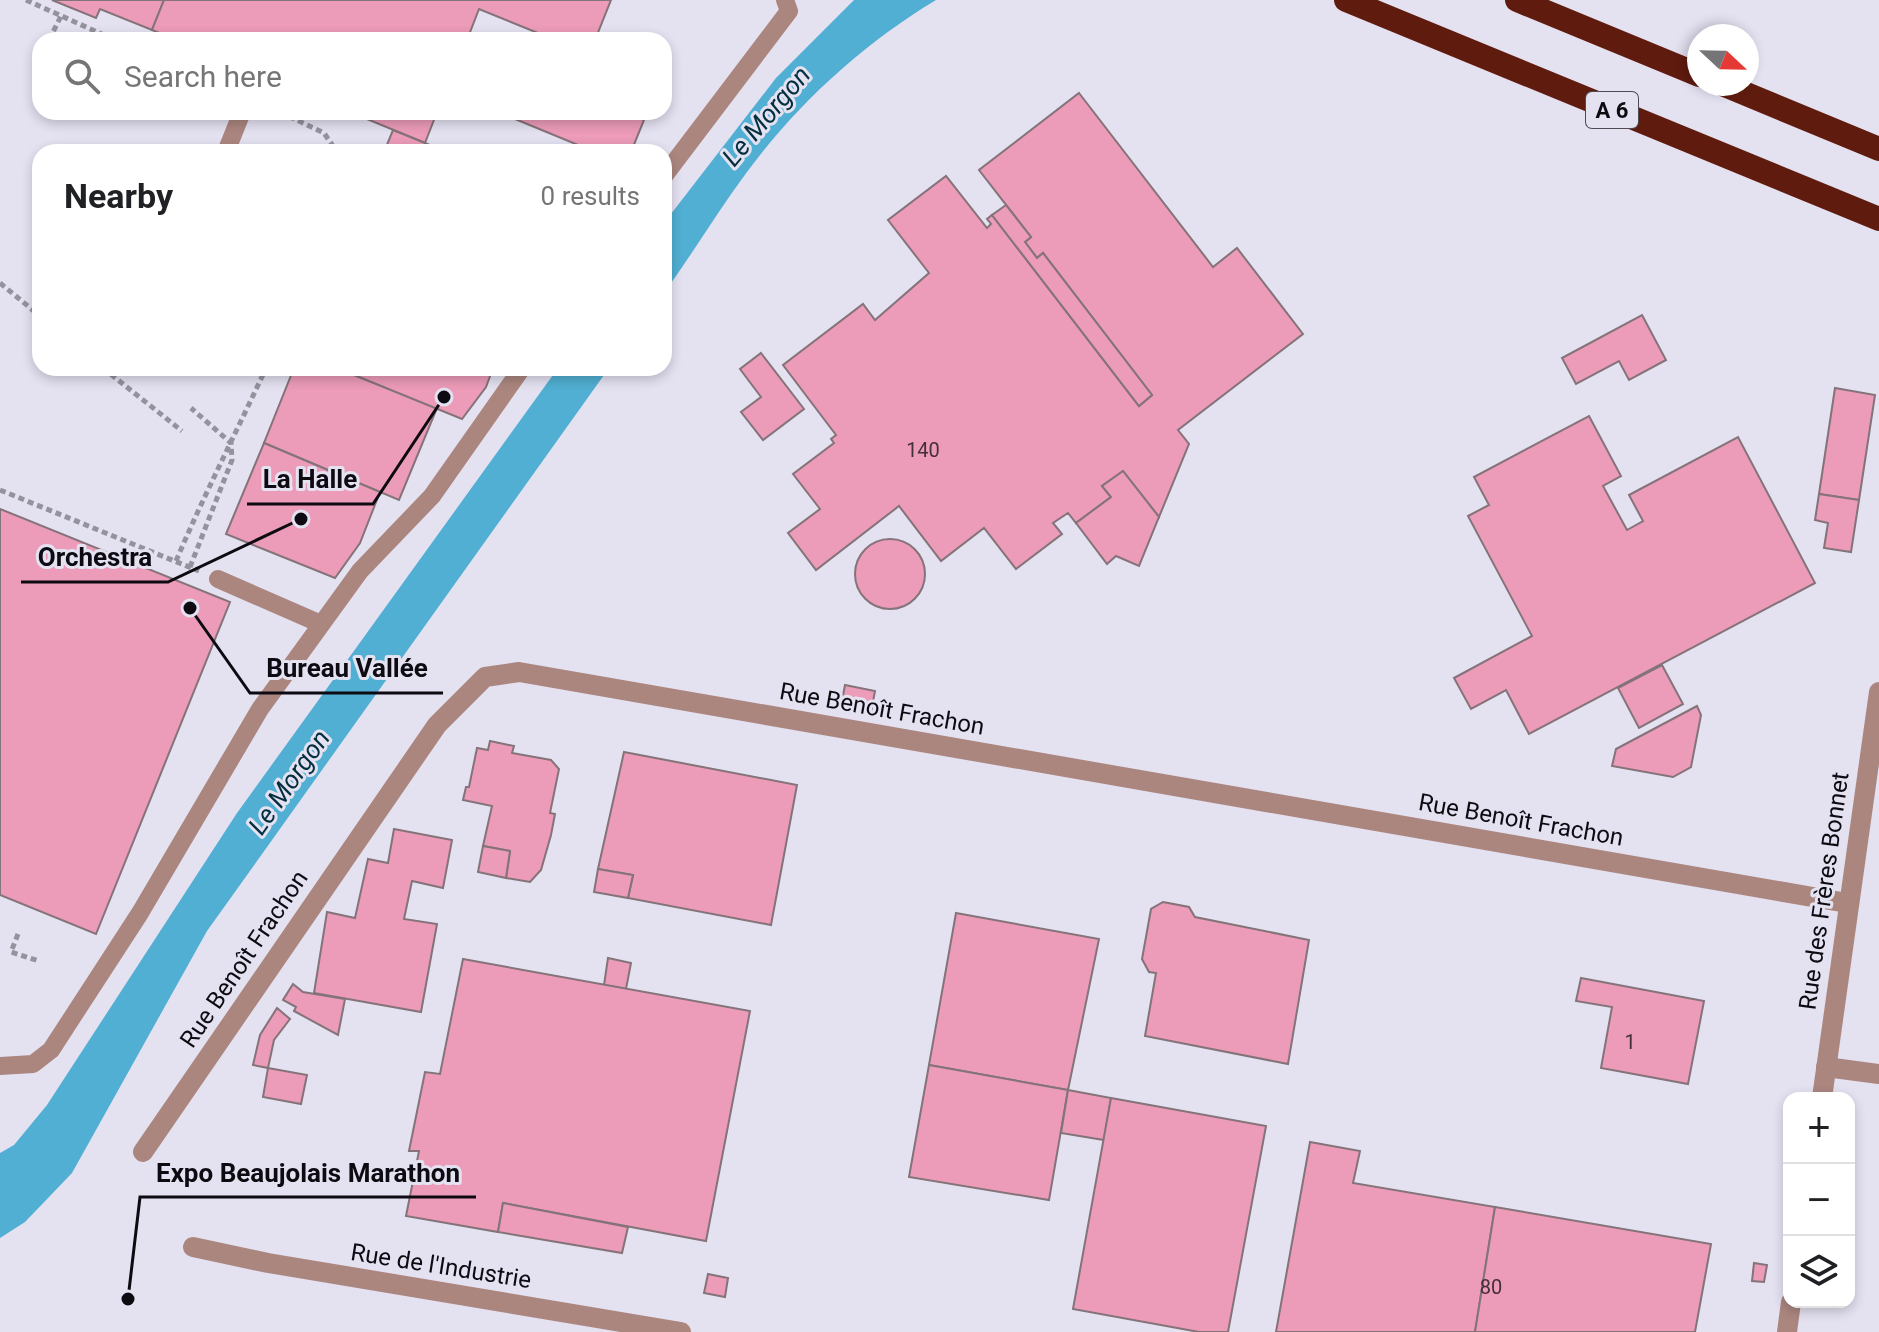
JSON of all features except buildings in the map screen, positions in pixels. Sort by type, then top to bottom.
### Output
[{"type":"highway","name":"A 6","points":[[1346,0],[1879,219]]},
{"type":"highway","points":[[1517,0],[1687,70]]},
{"type":"highway","points":[[1751,96],[1879,149]]},
{"type":"street","name":"Rue Benoît Frachon","points":[[143,1152],[437,725],[485,677],[519,672],[1847,903]]},
{"type":"street","name":"Rue des Frères Bonnet","points":[[1823,1092],[1879,692]]},
{"type":"street","points":[[1826,1067],[1879,1074]]},
{"type":"street","name":"Rue de l'Industrie","points":[[193,1247],[268,1263],[681,1332]]},
{"type":"street","points":[[1787,1332],[1790,1308]]},
{"type":"lane","points":[[672,165],[789,11],[785,0]]},
{"type":"lane","points":[[229,144],[239,120]]},
{"type":"lane","points":[[0,1066],[33,1064],[51,1050],[140,913],[260,709],[360,571],[432,496],[516,376]]},
{"type":"lane","points":[[218,579],[321,624]]},
{"type":"path","points":[[26,0],[97,32]]},
{"type":"path","points":[[53,32],[61,16]]},
{"type":"path","points":[[297,120],[324,133],[332,144]]},
{"type":"path","points":[[0,283],[32,309]]},
{"type":"path","points":[[113,376],[182,431]]},
{"type":"path","points":[[176,561],[219,459],[231,443],[262,376]]},
{"type":"path","points":[[190,567],[232,460],[231,443],[191,408]]},
{"type":"path","points":[[0,490],[218,579]]},
{"type":"path","points":[[18,934],[11,952],[39,961]]},
{"type":"water","name":"Le Morgon","points":[[854,0],[936,0],[858,56],[788,122],[736,187],[672,281],[672,213],[776,78]]},
{"type":"water","name":"Le Morgon","points":[[552,376],[603,376],[207,931],[72,1173],[25,1222],[0,1238],[0,1153],[14,1145],[47,1105],[237,813]]},
{"type":"place","name":"La Halle","points":[[444,397]]},
{"type":"place","name":"Orchestra","points":[[301,519]]},
{"type":"place","name":"Bureau Vallée","points":[[190,608]]},
{"type":"place","name":"Expo Beaujolais Marathon","points":[[128,1299]]}]
